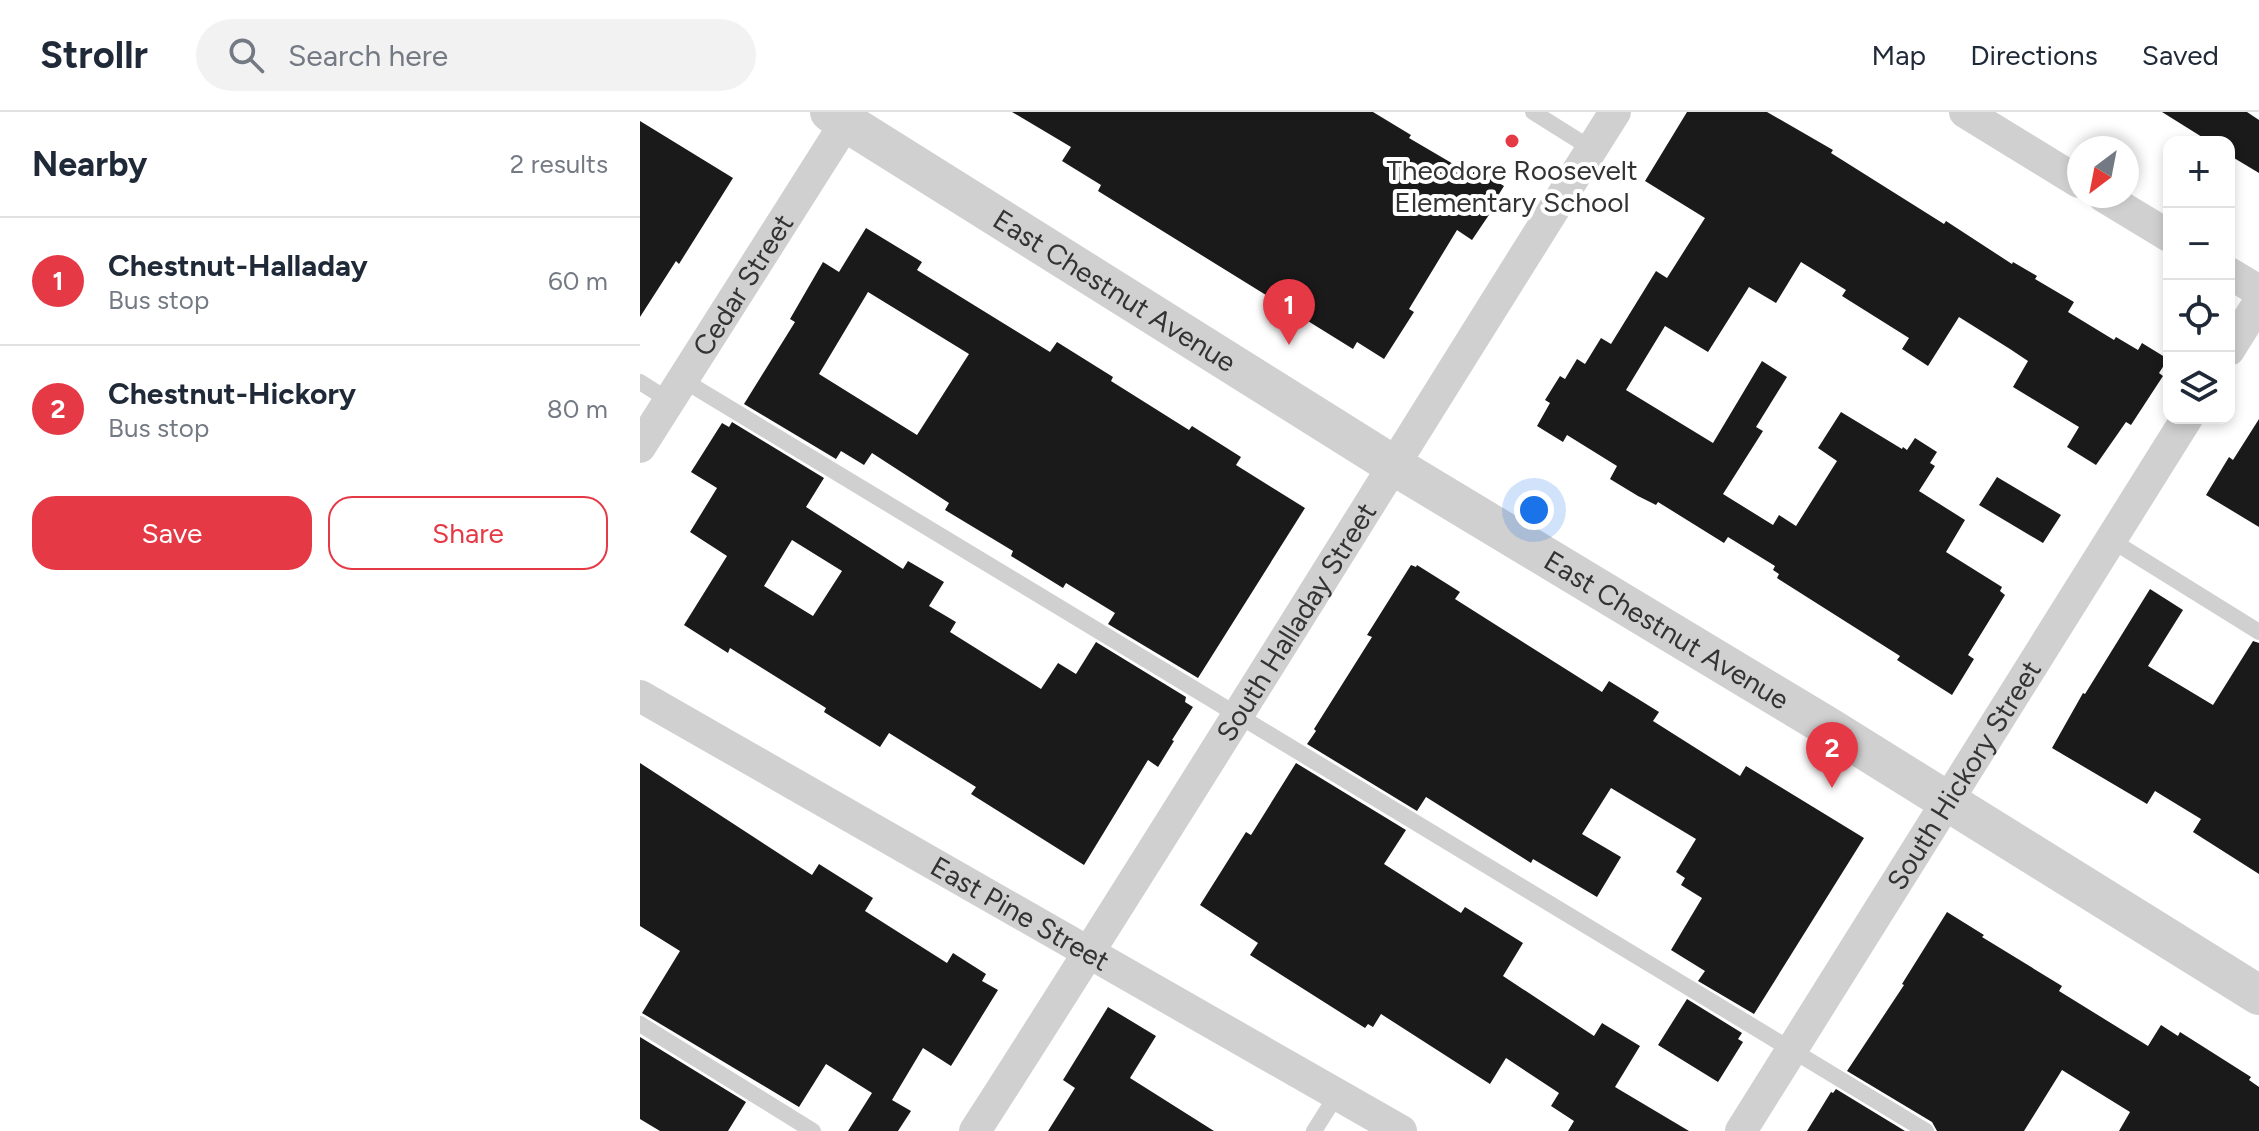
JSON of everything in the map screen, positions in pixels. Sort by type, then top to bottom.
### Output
[{"type":"street","name":"South Halladay Street","points":[[975,1131],[1615,112]]},
{"type":"street","points":[[1965,112],[2067,175]]},
{"type":"street","name":"Cedar Street","points":[[640,447],[852,119]]},
{"type":"street","name":"East Chestnut Avenue","points":[[852,119],[1393,465],[2259,995]]},
{"type":"street","points":[[2123,208],[2163,232]]},
{"type":"street","points":[[2235,277],[2259,291]]},
{"type":"street","points":[[2235,340],[2259,302]]},
{"type":"street","name":"South Hickory Street","points":[[1741,1131],[2183,424]]},
{"type":"street","name":"East Pine Street","points":[[640,696],[1401,1131]]},
{"type":"lane","points":[[1533,112],[1592,149]]},
{"type":"lane","points":[[640,382],[676,390],[1237,713],[1926,1131]]},
{"type":"lane","points":[[2111,540],[2259,632]]},
{"type":"lane","points":[[640,1024],[813,1131]]},
{"type":"lane","points":[[1314,1131],[1338,1093]]},
{"type":"building","points":[[1012,112],[1373,112],[1455,165],[1459,159],[1504,186],[1496,199],[1499,200],[1472,240],[1457,230],[1409,309],[1414,312],[1384,359],[1357,342],[1353,349],[1098,191],[1101,185],[1062,161],[1071,147]]},
{"type":"building","points":[[1687,112],[1767,112],[1833,150],[1831,153],[1944,224],[1946,221],[2012,264],[2037,276],[2035,279],[2074,302],[2068,312],[2114,340],[2116,337],[2138,350],[2142,343],[2163,356],[2163,367],[2159,373],[2163,376],[2131,425],[2126,422],[2096,465],[2067,447],[2079,427],[2013,387],[2028,361],[1959,317],[1928,366],[1902,349],[1909,338],[1842,296],[1846,290],[1801,262],[1776,303],[1749,287],[1708,352],[1665,326],[1626,390],[1713,443],[1762,361],[1787,377],[1756,427],[1763,431],[1723,494],[1773,525],[1779,515],[1796,526],[1837,461],[1818,448],[1841,412],[1902,449],[1907,450],[1915,438],[1937,452],[1930,463],[1935,466],[1919,491],[1965,520],[1946,552],[2002,587],[2000,591],[2005,595],[1968,655],[1974,659],[1952,695],[1897,660],[1900,656],[1777,578],[1779,574],[1773,570],[1775,566],[1728,537],[1724,543],[1658,502],[1656,505],[1638,496],[1610,479],[1617,466],[1567,435],[1563,442],[1537,426],[1550,403],[1545,400],[1560,376],[1565,379],[1577,359],[1585,364],[1601,338],[1611,344],[1656,271],[1667,278],[1705,218],[1645,181]]},
{"type":"building","points":[[2162,112],[2247,112],[2259,120],[2259,173],[2235,159],[2235,136],[2200,136]]},
{"type":"building","points":[[640,121],[733,178],[679,264],[676,261],[640,317]]},
{"type":"building","points":[[866,228],[922,262],[917,270],[1050,352],[1057,342],[1113,377],[1111,381],[1189,430],[1192,426],[1241,457],[1236,465],[1305,508],[1198,678],[1108,624],[1115,613],[1066,583],[1063,588],[1011,556],[1013,551],[945,510],[949,503],[872,453],[864,465],[841,451],[836,459],[744,404],[795,322],[790,319],[823,262],[839,272]],"holes":[[[868,292],[969,354],[917,435],[819,374]]]},
{"type":"building","points":[[2259,419],[2259,527],[2206,495],[2229,457],[2233,460]]},
{"type":"building","points":[[732,422],[824,478],[806,507],[903,569],[908,561],[944,582],[929,606],[956,622],[950,632],[1041,689],[1058,663],[1076,674],[1096,642],[1186,697],[1185,702],[1193,707],[1174,741],[1158,767],[1148,760],[1084,865],[971,794],[976,787],[889,733],[880,747],[824,712],[826,708],[730,648],[728,653],[684,625],[727,556],[690,532],[717,488],[691,472],[722,423],[729,427]],"holes":[[[792,540],[842,571],[813,616],[764,586]]]},
{"type":"building","points":[[1997,477],[2061,515],[2043,543],[1979,505]]},
{"type":"building","points":[[1411,565],[1417,565],[1460,592],[1455,599],[1602,692],[1609,681],[1659,712],[1653,721],[1740,776],[1746,766],[1864,838],[1754,1014],[1698,981],[1705,971],[1671,950],[1702,898],[1681,885],[1685,878],[1676,872],[1696,839],[1611,788],[1582,834],[1621,857],[1597,897],[1533,859],[1531,863],[1426,797],[1417,811],[1307,744],[1372,637],[1367,635]]},
{"type":"building","points":[[2150,589],[2183,610],[2148,666],[2213,705],[2253,641],[2259,643],[2259,874],[2193,832],[2201,819],[2155,791],[2147,804],[2052,748],[2083,693]]},
{"type":"building","points":[[640,763],[812,875],[819,864],[873,898],[865,911],[947,963],[953,953],[986,974],[982,981],[998,990],[951,1066],[923,1048],[892,1100],[911,1111],[898,1131],[848,1131],[872,1093],[826,1064],[799,1107],[642,1013],[680,951],[640,926]]},
{"type":"building","points":[[1296,763],[1406,830],[1384,864],[1461,913],[1465,907],[1523,943],[1503,976],[1594,1036],[1602,1023],[1640,1046],[1615,1087],[1689,1131],[1568,1131],[1574,1121],[1551,1106],[1559,1093],[1506,1058],[1490,1084],[1381,1014],[1373,1027],[1368,1024],[1365,1028],[1250,955],[1258,943],[1200,905],[1246,832],[1251,835]]},
{"type":"building","points":[[1947,912],[2062,986],[2059,991],[2148,1046],[2161,1025],[2178,1036],[2180,1032],[2251,1077],[2249,1080],[2259,1087],[2259,1131],[2119,1131],[2130,1112],[2062,1070],[2024,1131],[1937,1131],[1932,1122],[1847,1071],[1904,985]]},
{"type":"building","points":[[1687,999],[1742,1033],[1738,1039],[1743,1042],[1718,1082],[1658,1045]]},
{"type":"building","points":[[1108,1007],[1156,1036],[1130,1078],[1214,1131],[1048,1131],[1075,1088],[1063,1080]]},
{"type":"building","points":[[640,1037],[746,1102],[728,1131],[660,1131],[640,1119]]},
{"type":"building","points":[[1836,1089],[1905,1131],[1807,1131],[1831,1092]]},
{"type":"place","name":"Theodore Roosevelt Elementary School","points":[[1512,141]]},
{"type":"place","name":"Chestnut-Halladay","points":[[1289,345]]},
{"type":"place","name":"Chestnut-Hickory","points":[[1832,788]]}]
